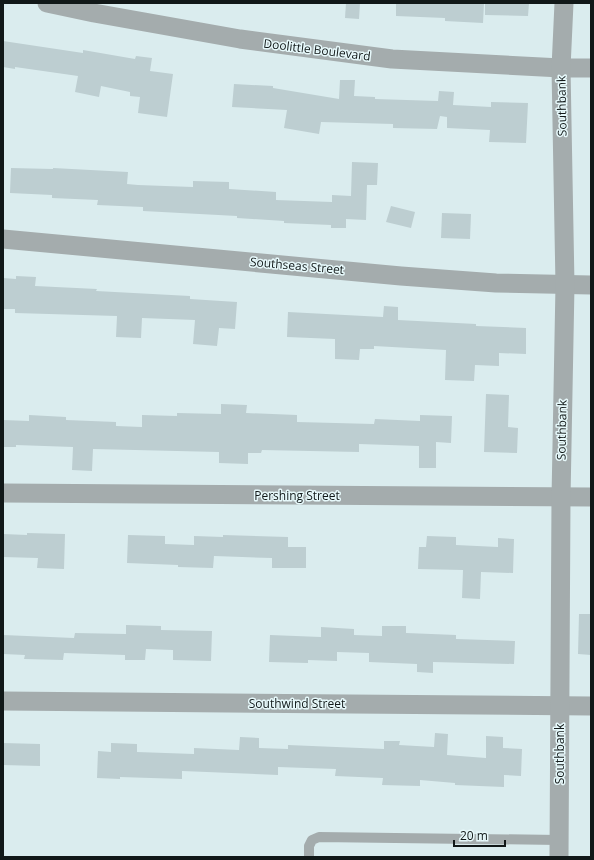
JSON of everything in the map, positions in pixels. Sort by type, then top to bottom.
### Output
[{"type":"street","name":"Doolittle Boulevard","points":[[47,3],[94,13],[240,39],[392,59],[561,68],[591,68]]},
{"type":"street","name":"Southbank","points":[[559,849],[561,498],[565,285],[561,68],[564,3]]},
{"type":"street","name":"Southseas Street","points":[[3,238],[401,276],[496,283],[591,285]]},
{"type":"street","name":"Pershing Street","points":[[3,493],[561,498],[591,497]]},
{"type":"street","name":"Southwind Street","points":[[3,701],[591,706]]},
{"type":"lane","points":[[309,857],[309,846],[312,840],[319,837],[559,849]]},
{"type":"building","points":[[346,3],[360,3],[359,19],[345,18]]},
{"type":"building","points":[[396,3],[484,3],[483,23],[445,21],[445,18],[396,16]]},
{"type":"building","points":[[485,3],[529,3],[528,16],[485,15]]},
{"type":"building","points":[[3,41],[83,53],[83,50],[135,59],[136,56],[152,58],[150,71],[173,74],[167,117],[138,113],[140,97],[130,96],[130,92],[101,86],[99,97],[75,92],[78,76],[15,67],[15,69],[3,67]]},
{"type":"building","points":[[340,80],[355,80],[354,96],[375,97],[375,99],[438,101],[439,91],[454,92],[453,105],[491,107],[491,102],[528,103],[526,143],[489,142],[490,130],[447,128],[447,117],[440,116],[437,129],[393,128],[393,124],[321,122],[319,134],[284,128],[287,110],[232,107],[234,84],[273,86],[273,88],[339,99]]},
{"type":"building","points":[[352,162],[378,163],[377,185],[367,185],[366,220],[346,219],[346,228],[331,228],[331,225],[284,223],[284,221],[237,218],[237,216],[143,211],[143,207],[97,205],[98,200],[52,198],[52,195],[10,193],[11,168],[53,168],[128,172],[127,184],[138,185],[193,187],[193,181],[229,182],[229,189],[276,192],[276,200],[332,202],[332,195],[351,196]]},
{"type":"building","points":[[391,206],[415,212],[411,228],[386,222]]},
{"type":"building","points":[[442,213],[471,214],[470,239],[441,238]]},
{"type":"building","points":[[16,276],[36,277],[35,286],[190,296],[190,299],[237,302],[235,329],[219,328],[217,346],[193,344],[195,320],[142,318],[141,338],[116,337],[117,316],[15,313],[15,309],[3,309],[3,278],[16,279]]},
{"type":"building","points":[[384,306],[398,307],[398,320],[526,328],[526,354],[499,353],[499,366],[475,365],[474,381],[445,380],[446,350],[374,346],[374,349],[360,349],[359,360],[335,359],[335,339],[287,337],[288,312],[383,317]]},
{"type":"building","points":[[486,394],[509,395],[508,427],[518,428],[517,453],[484,452]]},
{"type":"building","points":[[221,404],[247,405],[246,413],[297,415],[297,422],[374,424],[375,419],[420,421],[420,415],[452,416],[451,443],[436,442],[436,468],[419,468],[419,446],[359,444],[359,452],[262,450],[261,453],[248,453],[248,464],[219,463],[219,452],[93,449],[92,471],[72,470],[73,447],[16,445],[16,447],[3,447],[3,420],[29,421],[29,415],[66,417],[66,420],[116,422],[116,426],[142,427],[142,415],[177,416],[177,413],[221,414]]},
{"type":"building","points":[[27,533],[65,534],[64,569],[37,568],[38,558],[3,557],[3,534],[27,535]]},
{"type":"building","points":[[128,535],[165,536],[165,544],[194,545],[194,536],[223,537],[223,535],[288,537],[288,547],[306,547],[306,568],[272,568],[272,558],[214,556],[213,568],[127,563]]},
{"type":"building","points":[[427,536],[456,537],[456,545],[498,547],[498,538],[514,539],[513,573],[481,572],[480,599],[462,598],[463,570],[418,569],[419,547],[426,547]]},
{"type":"building","points":[[579,614],[591,614],[591,655],[578,654]]},
{"type":"building","points":[[126,625],[161,626],[161,630],[212,631],[211,661],[173,660],[173,650],[146,649],[145,660],[125,660],[125,655],[64,653],[63,660],[24,659],[25,655],[3,654],[3,635],[74,638],[75,633],[126,634]]},
{"type":"building","points":[[382,626],[406,626],[406,633],[456,635],[456,639],[515,641],[514,664],[433,662],[433,673],[417,672],[417,664],[369,662],[369,653],[337,652],[337,661],[308,660],[308,663],[269,662],[270,635],[321,637],[321,627],[354,629],[354,635],[382,636]]},
{"type":"building","points":[[435,733],[448,734],[447,755],[486,758],[486,736],[503,737],[503,748],[522,749],[521,776],[504,775],[504,787],[455,785],[455,783],[420,780],[420,786],[382,785],[383,778],[335,776],[336,769],[278,767],[278,775],[182,771],[182,779],[120,777],[120,779],[97,778],[98,751],[111,752],[111,743],[137,744],[137,752],[194,754],[194,748],[239,750],[240,737],[259,738],[259,748],[288,749],[288,745],[384,749],[384,741],[400,741],[399,745],[434,747]]},
{"type":"building","points":[[3,743],[40,744],[40,766],[3,765]]}]
